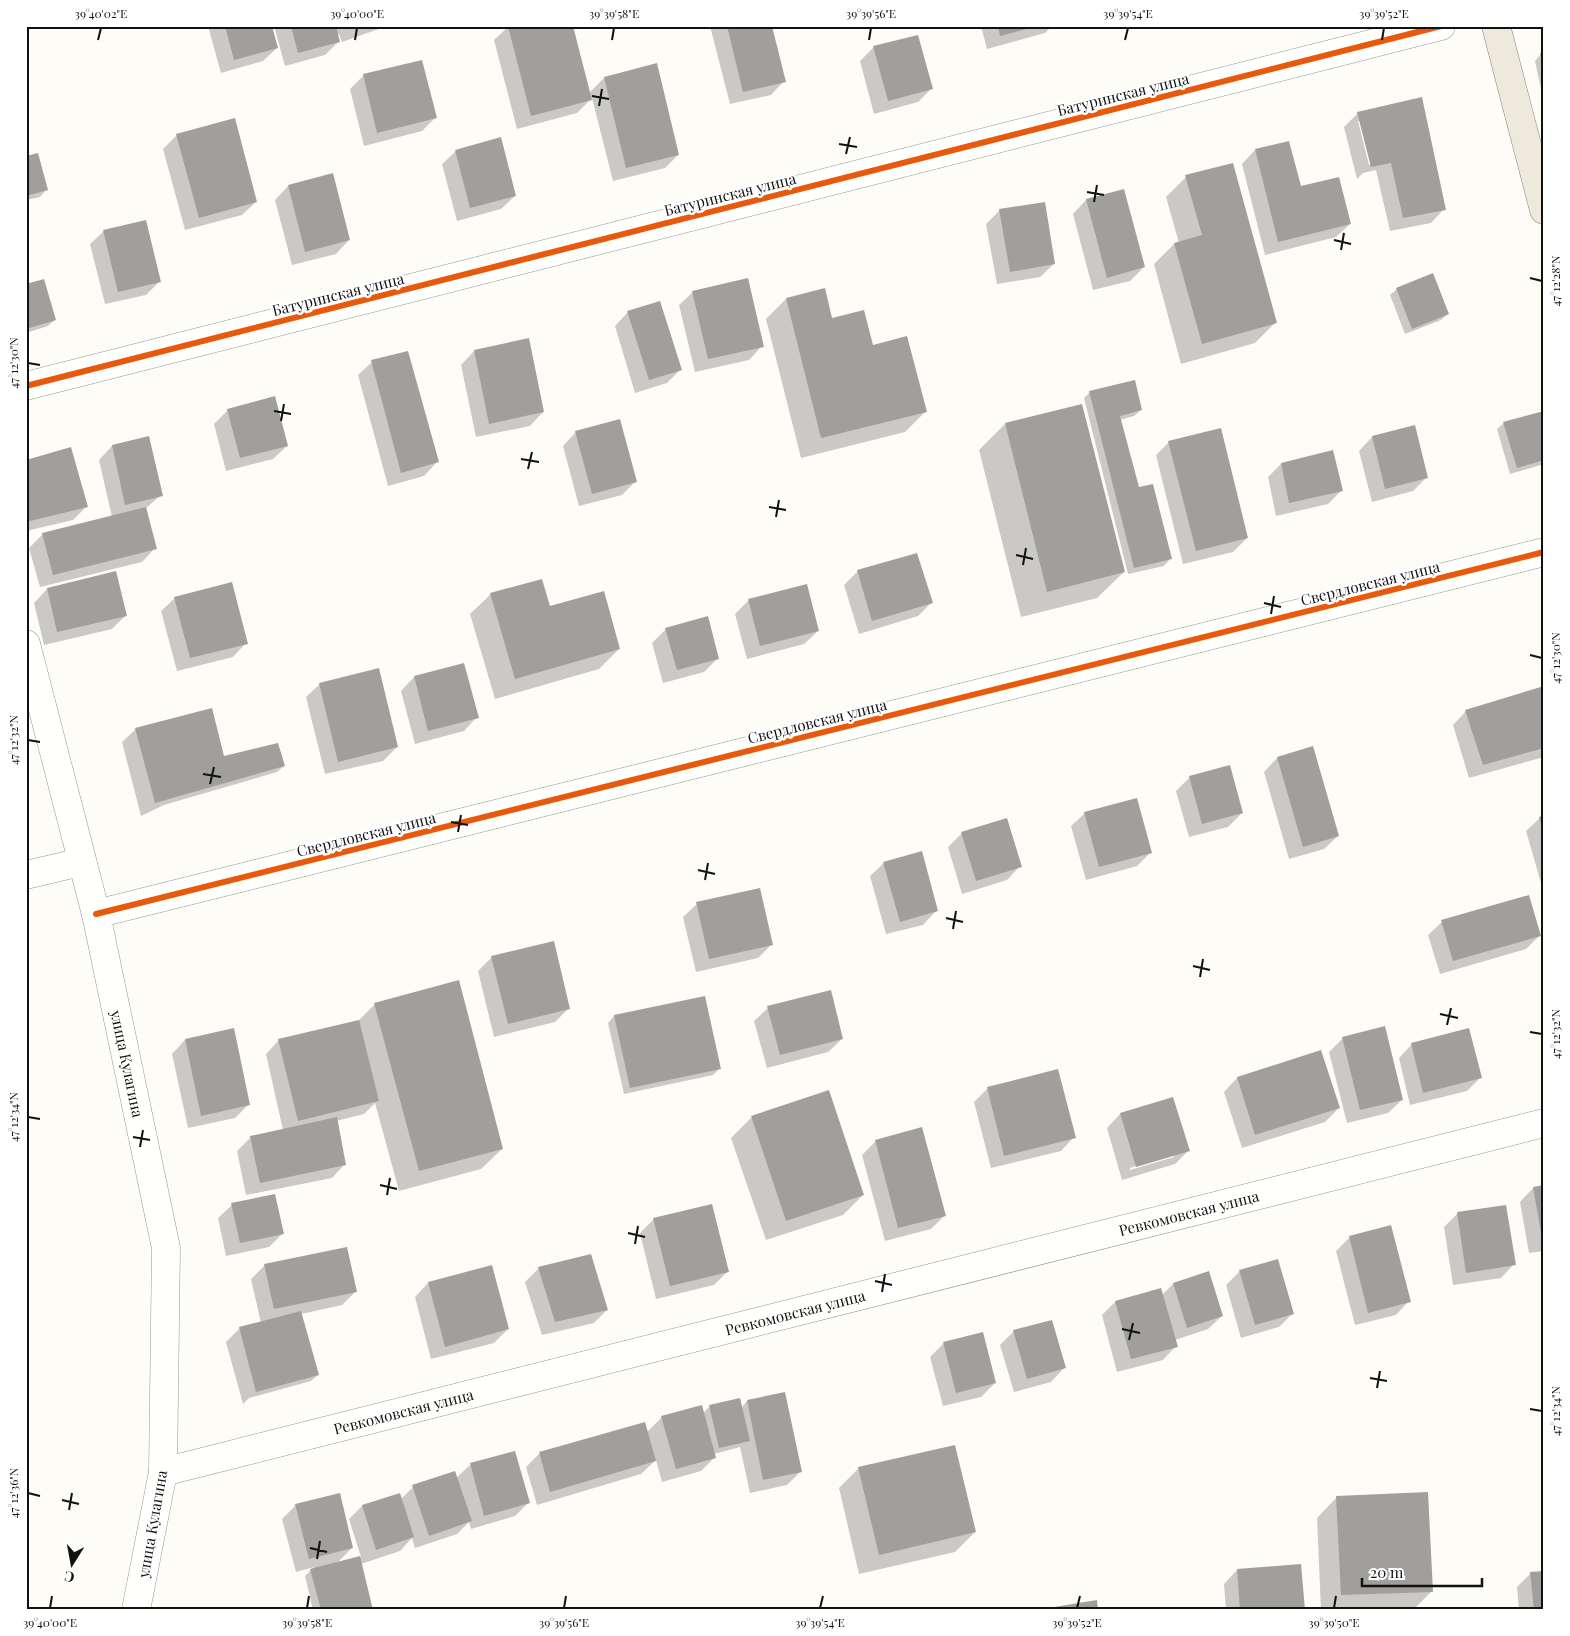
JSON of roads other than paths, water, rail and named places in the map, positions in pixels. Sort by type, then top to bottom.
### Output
[{"type":"main road","points":[[1496,26],[1544,210]]},
{"type":"street","name":"Батуринская улица","points":[[26,386],[1441,26]]},
{"type":"street","name":"Свердловская улица","points":[[96,914],[1544,552]]},
{"type":"street","name":"улица Кулагина","points":[[26,644],[96,914],[166,1248],[163,1472],[136,1610]]},
{"type":"street","points":[[26,875],[81,862]]},
{"type":"street","name":"Ревкомовская улица","points":[[163,1472],[1544,1123]]}]
